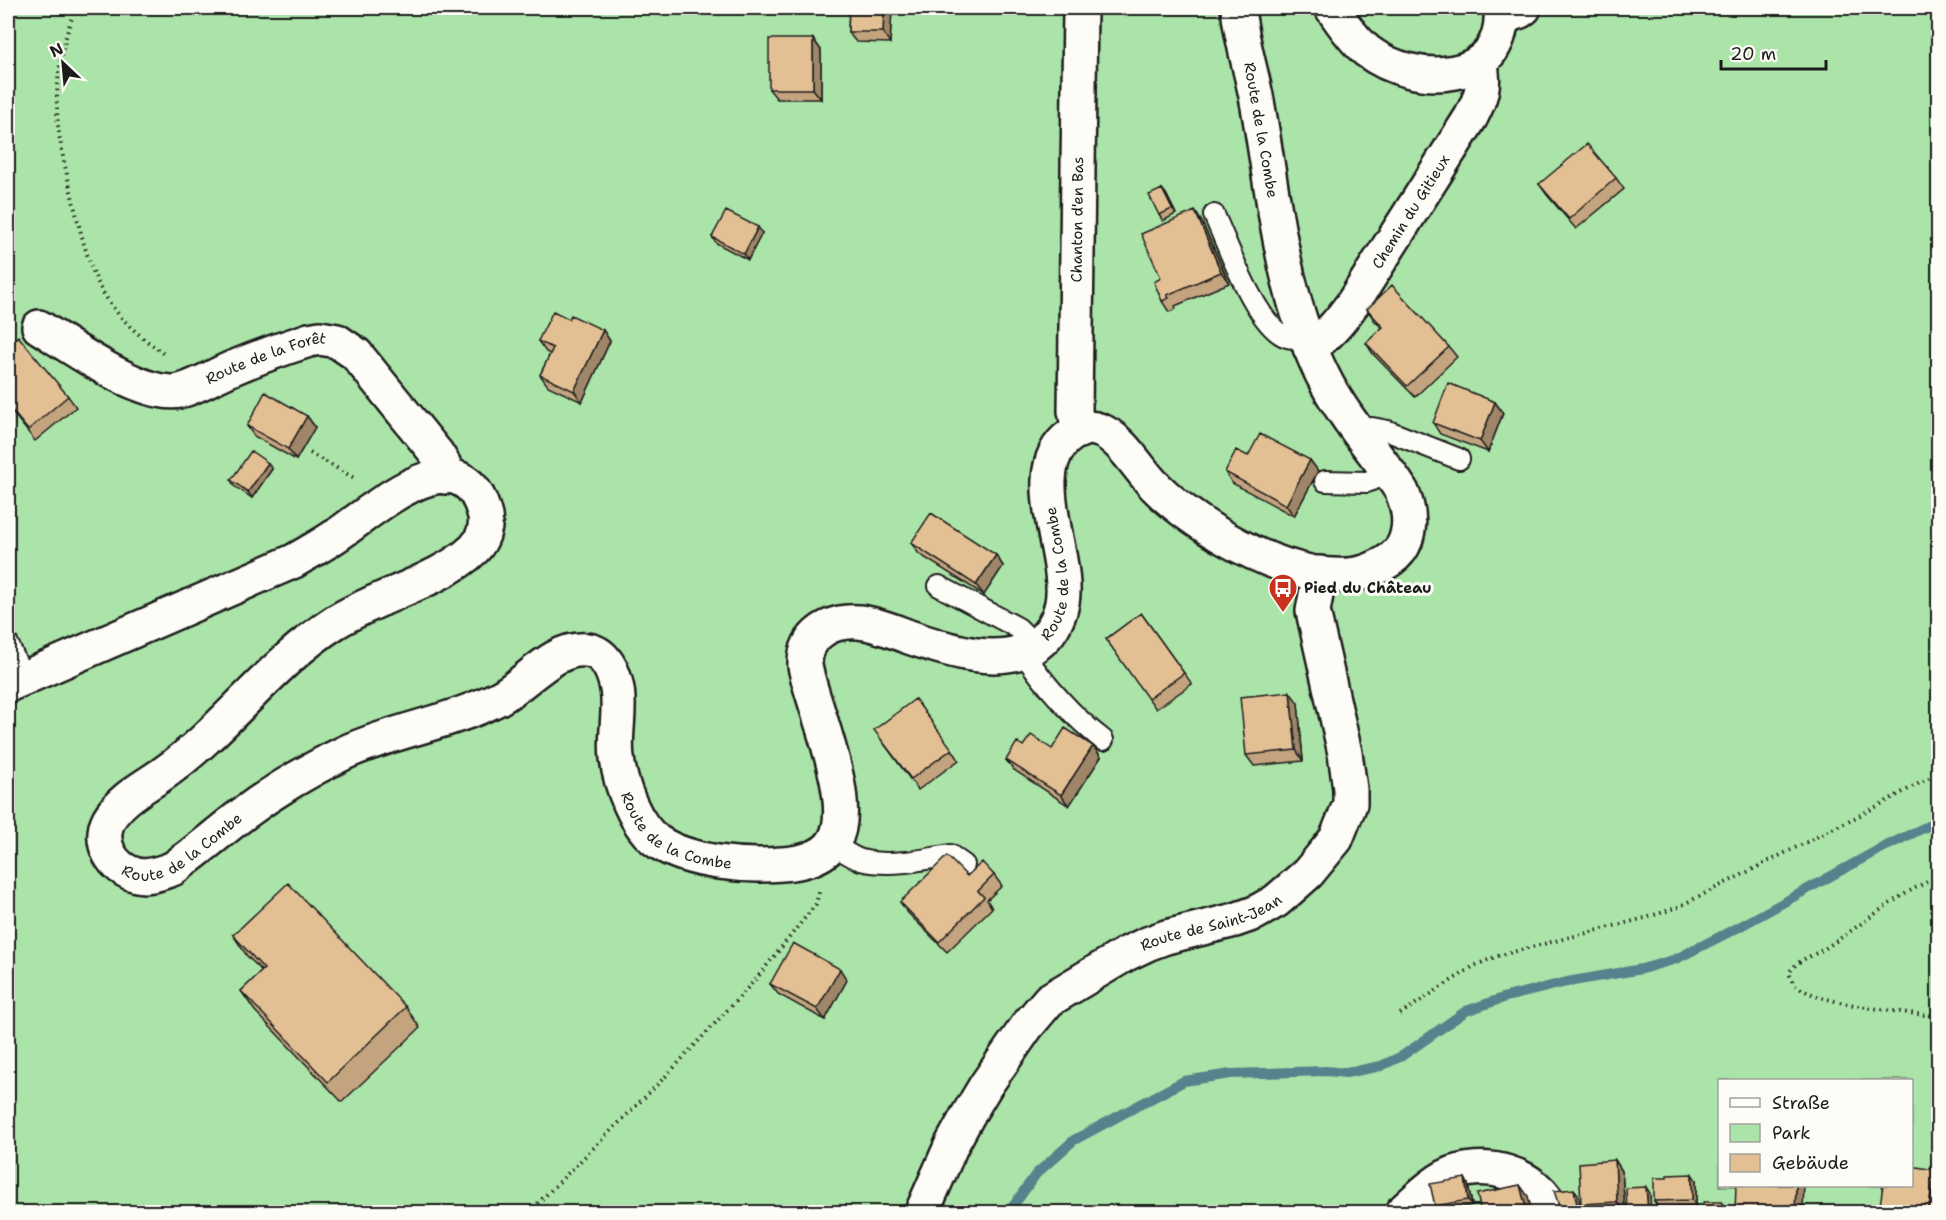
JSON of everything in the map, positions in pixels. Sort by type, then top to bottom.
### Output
[{"type":"street","name":"Chanton d'en Bas","points":[[1079,431],[1075,411],[1080,8]]},
{"type":"street","name":"Route de la Combe","points":[[445,477],[457,479],[468,486],[476,495],[482,508],[486,526],[474,549],[439,572],[358,609],[332,624],[282,666],[186,755],[123,803],[109,820],[105,836],[108,853],[119,867],[142,876],[172,869],[283,786],[327,762],[370,743],[485,704],[513,690],[560,656],[572,651],[586,650],[602,657],[607,662],[614,678],[617,689],[618,769],[633,810],[648,833],[657,841],[683,854],[751,865],[796,863],[826,849],[837,834],[841,813],[831,759],[805,666],[805,652],[812,639],[835,624],[856,622],[885,628],[919,641],[976,655],[999,656],[1029,648],[1043,639],[1057,621],[1063,596],[1061,563],[1050,500],[1051,468],[1060,446],[1066,439],[1079,431],[1091,428],[1107,434],[1164,495],[1239,547],[1273,561],[1320,573],[1349,575],[1371,570],[1392,558],[1405,543],[1409,523],[1408,512],[1401,490],[1327,385],[1297,310],[1284,254],[1238,8]]},
{"type":"street","points":[[1332,8],[1348,30],[1368,51],[1400,68],[1435,74],[1456,72],[1480,62],[1494,45],[1509,11]]},
{"type":"street","name":"Chemin du Gitieux","points":[[1308,341],[1324,338],[1353,303],[1471,117],[1483,87],[1484,75],[1480,62]]},
{"type":"street","name":"Route de la Forêt","points":[[39,327],[108,369],[124,377],[166,391],[179,391],[235,367],[309,340],[320,338],[337,341],[357,354],[437,454],[444,465],[445,477]]},
{"type":"street","points":[[15,682],[279,568],[329,541],[394,494],[420,481],[445,477]]},
{"type":"street","name":"Route de Saint-Jean","points":[[922,1212],[951,1144],[968,1115],[1027,1026],[1049,1000],[1110,963],[1147,945],[1166,937],[1255,913],[1290,889],[1315,865],[1336,839],[1350,804],[1350,789],[1345,753],[1313,610],[1320,573]]},
{"type":"street","points":[[1407,1208],[1425,1191],[1446,1177],[1462,1171],[1497,1170],[1515,1175],[1532,1185],[1544,1195],[1553,1212]]},
{"type":"lane","points":[[1214,215],[1262,315],[1274,330],[1285,337],[1308,341]]},
{"type":"lane","points":[[1360,434],[1372,428],[1388,431],[1459,459]]},
{"type":"lane","points":[[1325,481],[1367,482],[1389,472]]},
{"type":"lane","points":[[939,586],[1018,628],[1029,648],[1039,676],[1084,725],[1103,740]]},
{"type":"lane","points":[[8,644],[15,682]]},
{"type":"lane","points":[[826,849],[860,860],[890,862],[950,855],[964,865]]},
{"type":"path","points":[[76,8],[65,43],[57,109],[64,160],[82,237],[92,268],[122,319],[140,337],[168,356]]},
{"type":"path","points":[[310,453],[337,466],[356,479],[381,504]]},
{"type":"path","points":[[1400,1014],[1474,966],[1497,957],[1676,908],[1938,773]]},
{"type":"path","points":[[529,1212],[669,1072],[756,979],[816,904],[826,849]]},
{"type":"path","points":[[1938,877],[1903,894],[1826,948],[1794,965],[1789,973],[1793,984],[1806,992],[1843,1003],[1938,1017]]},
{"type":"green space","points":[[8,8],[1938,8],[1938,1212],[8,1212]]},
{"type":"building","points":[[849,8],[884,8],[883,32],[848,32]]},
{"type":"building","points":[[769,39],[813,39],[813,89],[769,89]]},
{"type":"building","points":[[1587,144],[1616,178],[1569,219],[1539,184]]},
{"type":"building","points":[[1162,189],[1172,209],[1159,215],[1149,195]]},
{"type":"building","points":[[726,211],[758,227],[744,254],[712,237]]},
{"type":"building","points":[[1195,211],[1221,272],[1167,295],[1169,298],[1162,301],[1154,282],[1161,278],[1141,234]]},
{"type":"building","points":[[1392,285],[1449,347],[1407,386],[1366,343],[1383,327],[1367,309]]},
{"type":"building","points":[[553,311],[569,319],[571,315],[603,330],[574,391],[540,375],[553,348],[538,341]]},
{"type":"building","points":[[18,336],[68,396],[28,430],[8,406],[8,345]]},
{"type":"building","points":[[1448,383],[1495,402],[1480,441],[1433,423]]},
{"type":"building","points":[[265,392],[307,416],[288,449],[247,426]]},
{"type":"building","points":[[1260,434],[1310,460],[1286,505],[1225,472],[1236,450],[1248,456]]},
{"type":"building","points":[[251,451],[268,463],[248,492],[231,480]]},
{"type":"building","points":[[931,513],[996,555],[976,585],[911,543]]},
{"type":"building","points":[[1141,613],[1184,673],[1148,699],[1106,639]]},
{"type":"building","points":[[1290,692],[1296,750],[1246,755],[1240,697]]},
{"type":"building","points":[[915,699],[952,749],[911,779],[874,730]]},
{"type":"building","points":[[1065,728],[1093,746],[1061,795],[1006,760],[1017,742],[1023,746],[1031,735],[1052,749]]},
{"type":"building","points":[[947,856],[967,876],[982,862],[994,875],[978,891],[984,897],[939,942],[900,902]]},
{"type":"building","points":[[288,883],[406,1007],[328,1082],[241,991],[264,969],[233,935]]},
{"type":"building","points":[[793,943],[840,969],[817,1009],[770,984]]},
{"type":"building","points":[[1615,1160],[1617,1202],[1581,1204],[1579,1163]]},
{"type":"building","points":[[1913,1166],[1935,1170],[1928,1212],[1879,1212],[1883,1187],[1913,1187]]},
{"type":"building","points":[[1692,1174],[1692,1200],[1654,1201],[1654,1178]]},
{"type":"building","points":[[1465,1178],[1468,1200],[1435,1206],[1430,1184]]},
{"type":"building","points":[[1520,1185],[1527,1212],[1481,1212],[1477,1194]]},
{"type":"building","points":[[1646,1187],[1648,1212],[1627,1212],[1626,1188]]},
{"type":"building","points":[[1736,1187],[1796,1187],[1795,1212],[1735,1212]]},
{"type":"building","points":[[1574,1189],[1578,1210],[1561,1212],[1554,1191]]},
{"type":"building","points":[[1703,1202],[1722,1202],[1722,1212],[1703,1212]]},
{"type":"waterway","points":[[1009,1212],[1036,1174],[1074,1140],[1184,1081],[1231,1074],[1326,1071],[1346,1073],[1381,1066],[1402,1056],[1466,1011],[1506,997],[1567,982],[1642,969],[1676,959],[1741,926],[1878,850],[1938,821]]},
{"type":"place","name":"Pied du Château","points":[[1283,614]]}]
